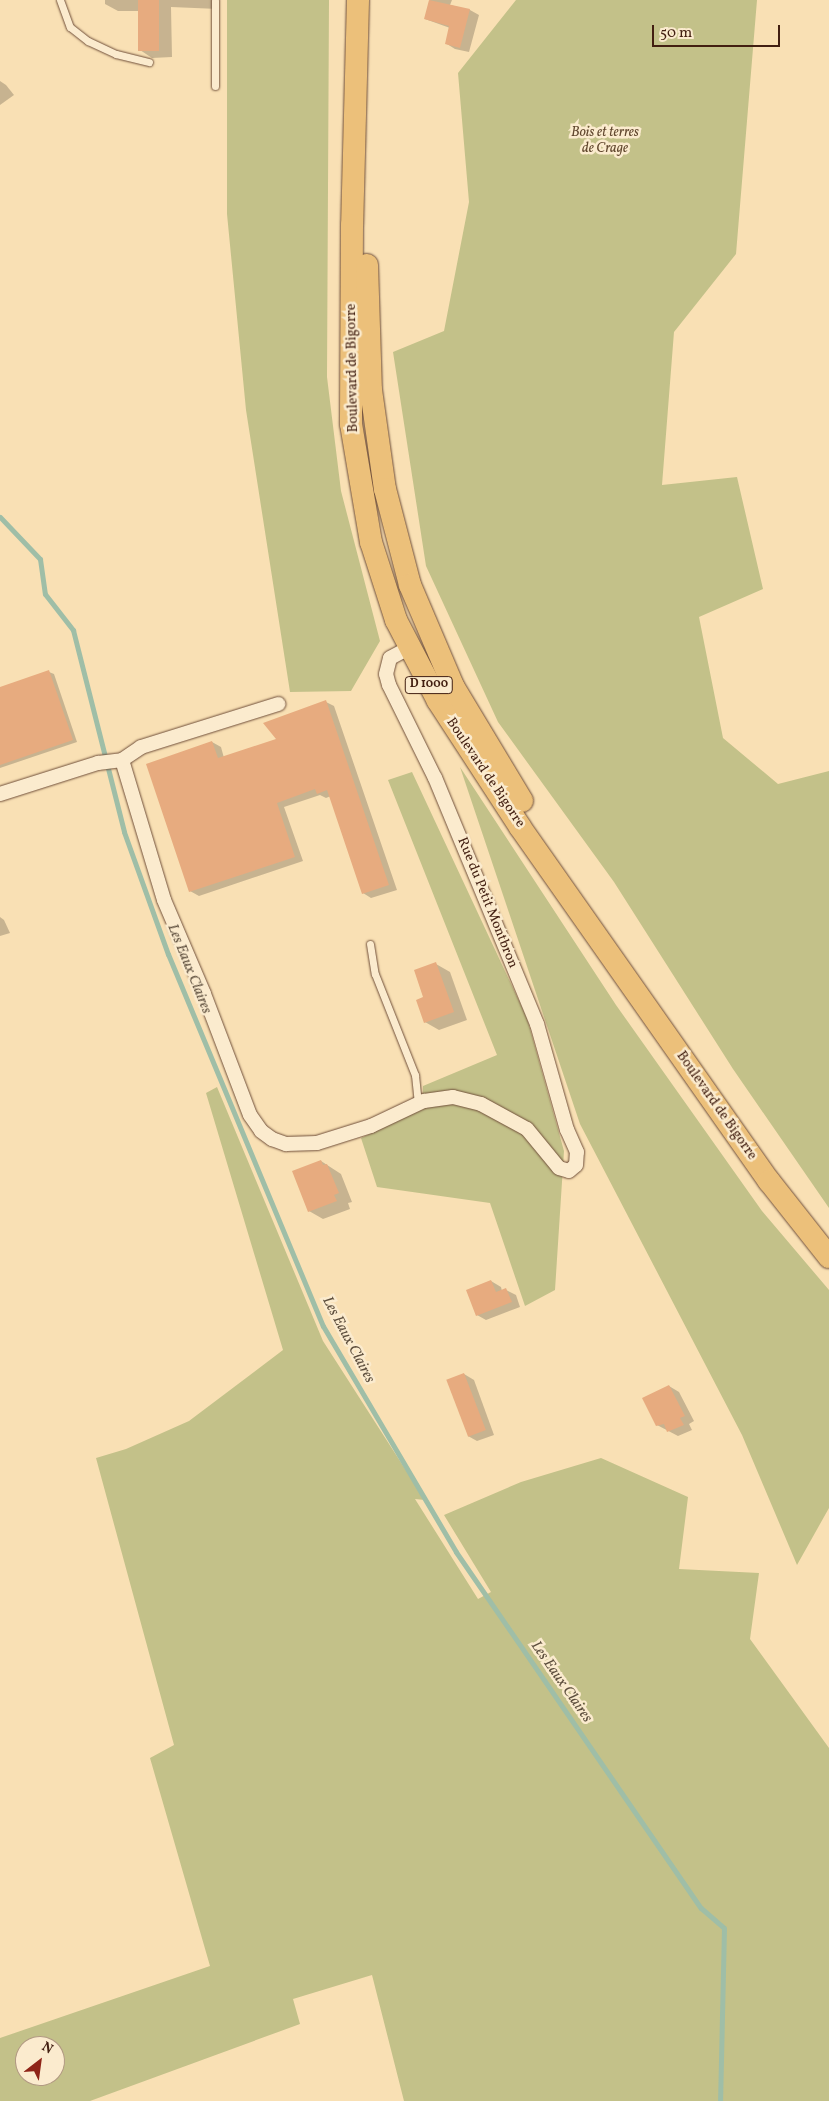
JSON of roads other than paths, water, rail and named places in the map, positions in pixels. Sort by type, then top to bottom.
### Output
[{"type":"main road","name":"Boulevard de Bigorre","points":[[358,0],[352,225],[351,424],[371,542],[396,620],[438,702],[520,827],[769,1182],[829,1257]]},
{"type":"main road","name":"Boulevard de Bigorre","points":[[372,0],[367,259],[372,390],[386,489],[410,585],[453,686],[486,745],[539,829],[667,1014],[829,1238]]},
{"type":"street","name":"Rue du Petit Montbron","points":[[409,648],[390,658],[386,674],[389,685],[435,778],[537,1024],[567,1130],[577,1152],[576,1164],[569,1171],[559,1168],[527,1129],[481,1104],[453,1097],[418,1104]]},
{"type":"street","points":[[0,794],[98,763],[118,760],[141,748],[278,704]]},
{"type":"street","points":[[118,760],[164,900],[204,994],[250,1115],[261,1132],[272,1139],[286,1144],[317,1143],[371,1126],[418,1104]]},
{"type":"lane","points":[[60,0],[70,27],[88,41],[116,54],[149,62]]},
{"type":"lane","points":[[215,0],[215,86]]},
{"type":"lane","points":[[370,944],[374,974],[415,1075],[418,1104]]},
{"type":"waterway","name":"Les Eaux Claires","points":[[0,517],[40,559],[45,594],[73,630],[124,832],[168,954],[323,1326],[456,1552],[701,1908],[724,1928],[720,2101]]},
{"type":"park label","name":"Bois et terres de Crage","points":[[605,142]]}]
